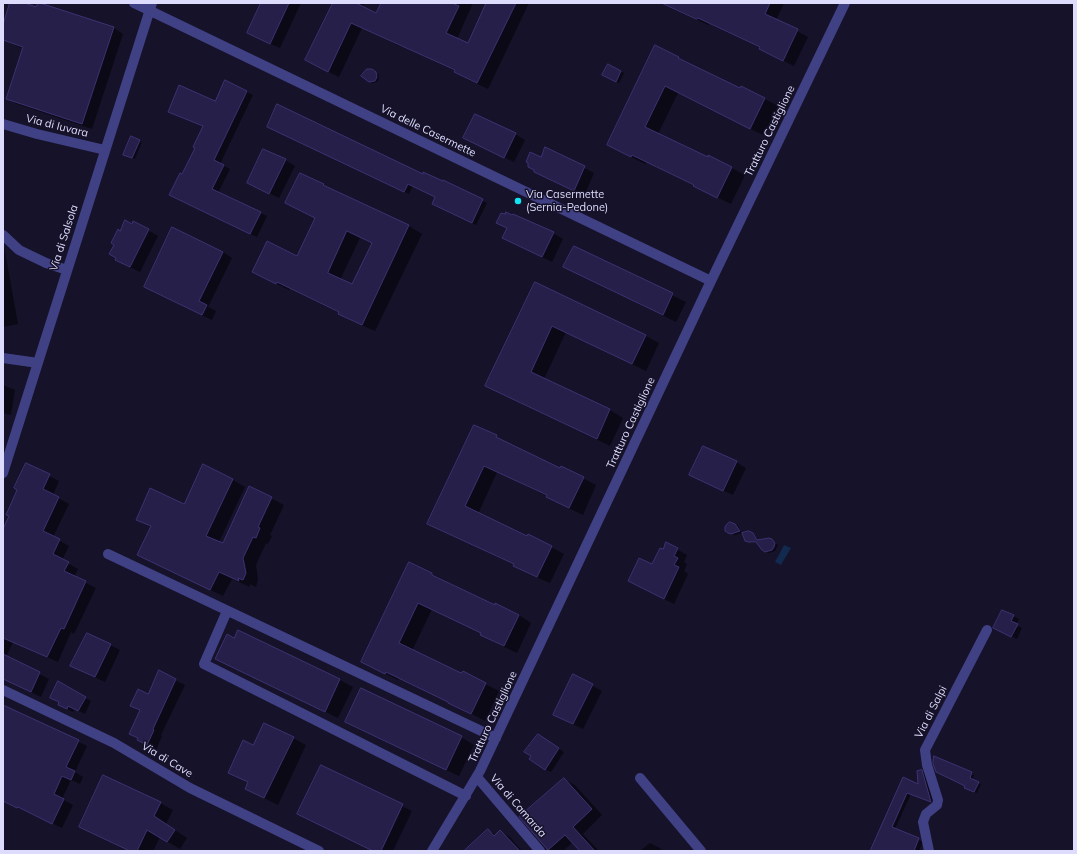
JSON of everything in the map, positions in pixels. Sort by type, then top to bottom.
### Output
[{"type":"street","name":"Via delle Casermette","points":[[134,3],[150,7],[711,281]]},
{"type":"street","name":"Tratturo Castiglione","points":[[432,851],[477,777],[496,738],[711,281],[845,3]]},
{"type":"street","name":"Via di Salsola","points":[[3,473],[5,462],[38,363],[150,7]]},
{"type":"street","name":"Via di Iuvara","points":[[3,124],[37,134],[105,150]]},
{"type":"street","points":[[3,236],[19,250],[46,263],[67,270]]},
{"type":"street","points":[[3,358],[38,363]]},
{"type":"street","points":[[108,554],[496,738]]},
{"type":"street","points":[[228,611],[204,664],[466,796]]},
{"type":"street","name":"Via di Salpi","points":[[929,851],[923,822],[926,814],[938,805],[938,800],[927,765],[925,750],[987,630]]},
{"type":"street","name":"Via di Cave","points":[[3,690],[114,743],[190,788],[319,851]]},
{"type":"street","name":"Via di Camarda","points":[[477,777],[540,851]]},
{"type":"street","points":[[640,778],[701,851]]},
{"type":"water","points":[[784,545],[791,548],[781,565],[775,562]]},
{"type":"building","points":[[10,3],[25,3],[36,7],[38,3],[40,3],[114,27],[82,124],[6,99],[23,47],[3,40],[3,25]]},
{"type":"building","points":[[261,3],[289,3],[270,44],[247,33]]},
{"type":"building","points":[[333,3],[356,3],[376,13],[381,3],[452,3],[459,6],[446,33],[468,43],[486,3],[516,3],[477,83],[454,72],[455,70],[351,23],[328,72],[305,60]]},
{"type":"building","points":[[662,3],[770,3],[765,14],[798,29],[783,61],[759,49],[760,47]]},
{"type":"building","points":[[655,45],[679,57],[678,58],[740,88],[741,86],[765,98],[750,129],[665,86],[645,127],[732,167],[717,198],[693,186],[694,185],[632,155],[631,157],[607,145]]},
{"type":"building","points":[[608,64],[621,71],[616,82],[602,75]]},
{"type":"building","points":[[367,69],[372,69],[376,72],[377,77],[375,81],[369,82],[361,76]]},
{"type":"building","points":[[225,80],[247,91],[214,160],[224,165],[212,189],[261,212],[250,234],[169,195],[180,173],[182,174],[195,148],[193,147],[203,126],[168,112],[179,85],[215,101]]},
{"type":"building","points":[[277,104],[423,174],[423,172],[443,180],[483,199],[472,223],[432,204],[435,197],[408,184],[404,192],[267,127]]},
{"type":"building","points":[[475,114],[516,133],[504,158],[463,138]]},
{"type":"building","points":[[131,136],[140,140],[132,158],[123,155]]},
{"type":"building","points":[[545,147],[585,166],[574,191],[534,172],[534,170],[528,167],[528,163],[526,162],[530,152],[541,157]]},
{"type":"building","points":[[263,149],[286,159],[269,194],[247,183]]},
{"type":"building","points":[[300,173],[409,225],[362,325],[338,314],[339,312],[277,282],[276,284],[252,272],[267,241],[297,256],[315,218],[285,203]],"holes":[[[347,231],[372,243],[352,284],[328,273]]]},
{"type":"building","points":[[506,212],[554,232],[542,257],[502,238],[507,228],[496,223],[501,213],[505,214]]},
{"type":"building","points":[[125,220],[132,224],[133,221],[149,229],[130,267],[115,260],[116,258],[109,254],[114,245],[111,243],[118,229],[120,231]]},
{"type":"building","points":[[172,227],[223,252],[199,301],[207,305],[202,315],[144,287]]},
{"type":"building","points":[[574,246],[673,293],[663,315],[563,267]]},
{"type":"building","points":[[535,282],[646,335],[632,364],[552,326],[531,372],[610,409],[597,439],[485,386]]},
{"type":"building","points":[[474,425],[497,435],[496,437],[560,468],[561,466],[584,477],[569,508],[546,497],[547,495],[484,466],[465,506],[527,536],[528,534],[552,546],[537,577],[513,566],[514,564],[427,524]]},
{"type":"building","points":[[703,446],[737,461],[723,491],[689,475]]},
{"type":"building","points":[[26,463],[50,474],[43,489],[59,497],[43,531],[60,539],[53,554],[69,562],[64,571],[86,581],[64,629],[61,628],[47,657],[3,638],[3,529],[9,516],[6,515],[17,490],[14,488]]},
{"type":"building","points":[[203,464],[233,479],[206,536],[223,543],[249,486],[272,497],[258,527],[260,528],[256,538],[253,537],[243,558],[246,573],[243,580],[238,578],[239,581],[219,572],[210,590],[137,555],[151,526],[136,520],[150,488],[184,504]]},
{"type":"building","points":[[730,522],[735,524],[740,531],[731,534],[725,531],[725,527]]},
{"type":"building","points":[[749,531],[753,533],[757,540],[772,539],[775,543],[772,550],[765,552],[756,542],[745,541],[742,533]]},
{"type":"building","points":[[666,542],[678,548],[674,556],[678,558],[674,565],[679,567],[664,599],[628,581],[639,558],[652,564],[660,548],[663,549]]},
{"type":"building","points":[[409,562],[432,573],[432,575],[519,615],[504,646],[480,635],[481,633],[418,603],[399,643],[461,673],[463,671],[486,683],[471,714],[386,672],[385,674],[361,662]]},
{"type":"building","points":[[1002,610],[1014,615],[1011,621],[1018,624],[1011,637],[993,628]]},
{"type":"building","points":[[238,630],[340,679],[325,712],[215,659],[227,634],[234,638]]},
{"type":"building","points":[[87,633],[111,644],[95,677],[70,666]]},
{"type":"building","points":[[3,654],[40,672],[31,692],[3,679]]},
{"type":"building","points":[[159,670],[176,679],[147,745],[137,740],[138,738],[129,734],[140,710],[130,706],[138,689],[148,694]]},
{"type":"building","points":[[573,674],[593,684],[573,724],[553,715]]},
{"type":"building","points":[[58,681],[86,697],[78,711],[68,706],[67,709],[58,705],[59,702],[50,698]]},
{"type":"building","points":[[361,688],[462,736],[446,770],[345,722]]},
{"type":"building","points":[[3,705],[79,740],[66,767],[75,771],[71,780],[62,776],[54,794],[64,799],[52,824],[3,801]]},
{"type":"building","points":[[264,723],[294,737],[264,798],[245,789],[248,782],[228,773],[243,740],[253,745]]},
{"type":"building","points":[[538,734],[559,748],[545,770],[529,759],[531,756],[524,752]]},
{"type":"building","points":[[934,756],[972,772],[970,778],[979,782],[974,792],[936,772],[933,764]]},
{"type":"building","points":[[321,765],[403,804],[381,851],[373,851],[297,814]]},
{"type":"building","points":[[922,770],[931,802],[907,793],[892,827],[919,838],[914,851],[870,851],[903,777],[918,784],[917,771]]},
{"type":"building","points":[[103,775],[161,802],[154,816],[175,830],[167,842],[147,830],[137,851],[130,851],[79,827]]},
{"type":"building","points":[[564,778],[592,809],[573,827],[595,851],[580,851],[565,835],[548,850],[519,817]]},
{"type":"building","points":[[488,829],[494,836],[500,830],[520,851],[464,851]]},
{"type":"place","name":"Via Casermette (Sernia-Pedone)","points":[[518,201]]}]
